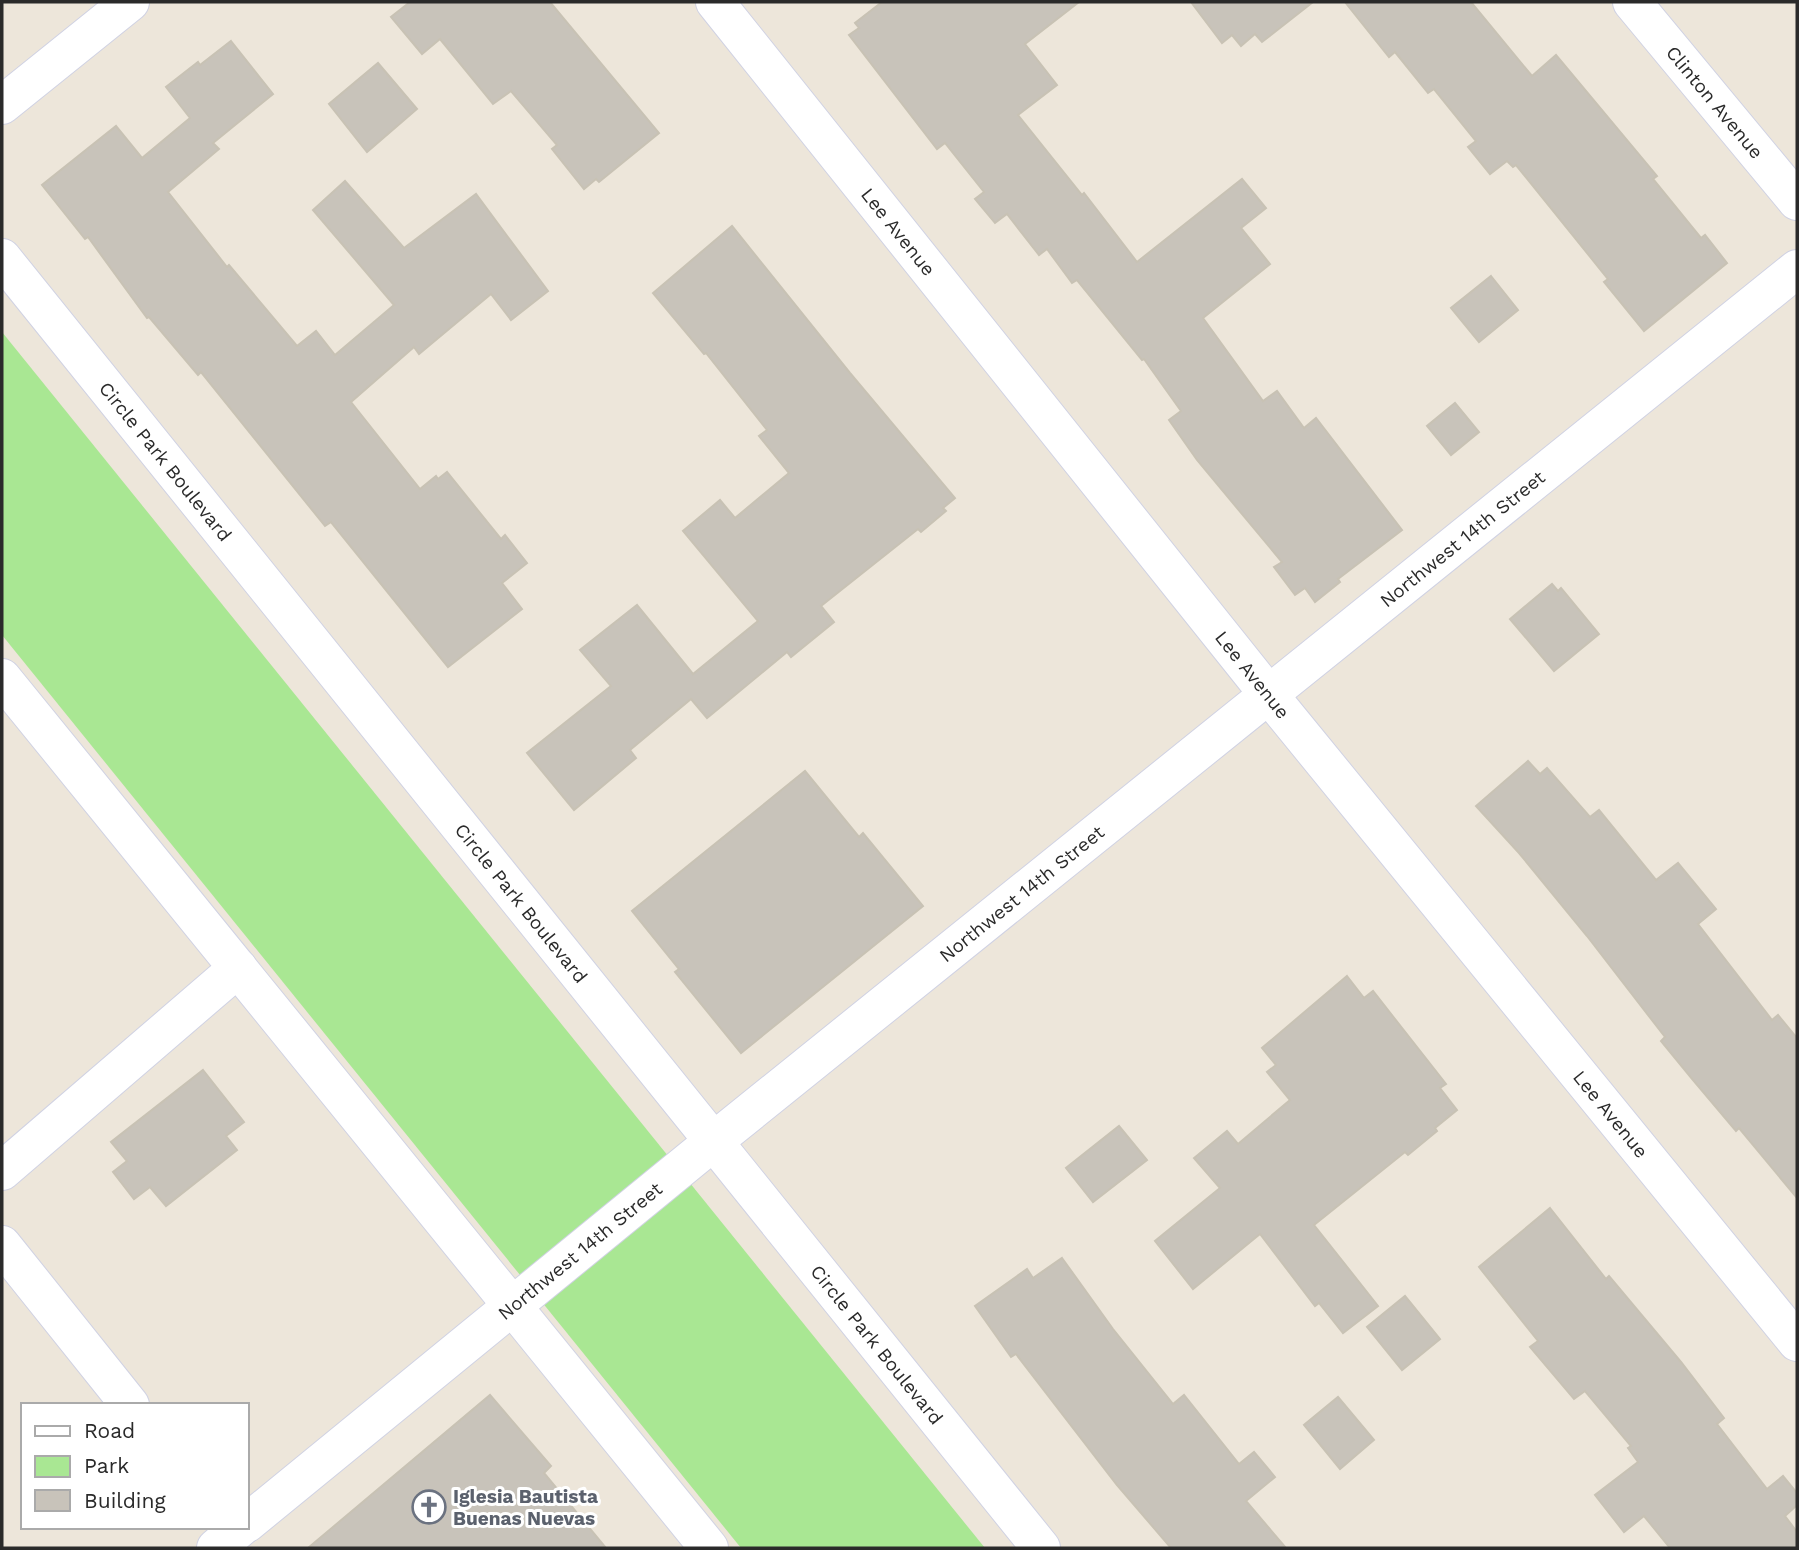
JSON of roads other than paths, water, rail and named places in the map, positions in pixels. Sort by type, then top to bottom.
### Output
[{"type":"street","points":[[2,105],[130,2]]},
{"type":"street","name":"Lee Avenue","points":[[715,2],[1269,695],[1797,1342]]},
{"type":"street","name":"Clinton Avenue","points":[[1633,2],[1797,201]]},
{"type":"street","name":"Circle Park Boulevard","points":[[2,258],[1041,1548]]},
{"type":"street","name":"Northwest 14th Street","points":[[248,1520],[1797,269]]},
{"type":"street","points":[[2,678],[709,1548]]},
{"type":"street","points":[[2,1171],[238,968]]},
{"type":"street","points":[[2,1245],[128,1403]]},
{"type":"place","name":"Iglesia Bautista Buenas Nuevas","points":[[429,1507]]}]
